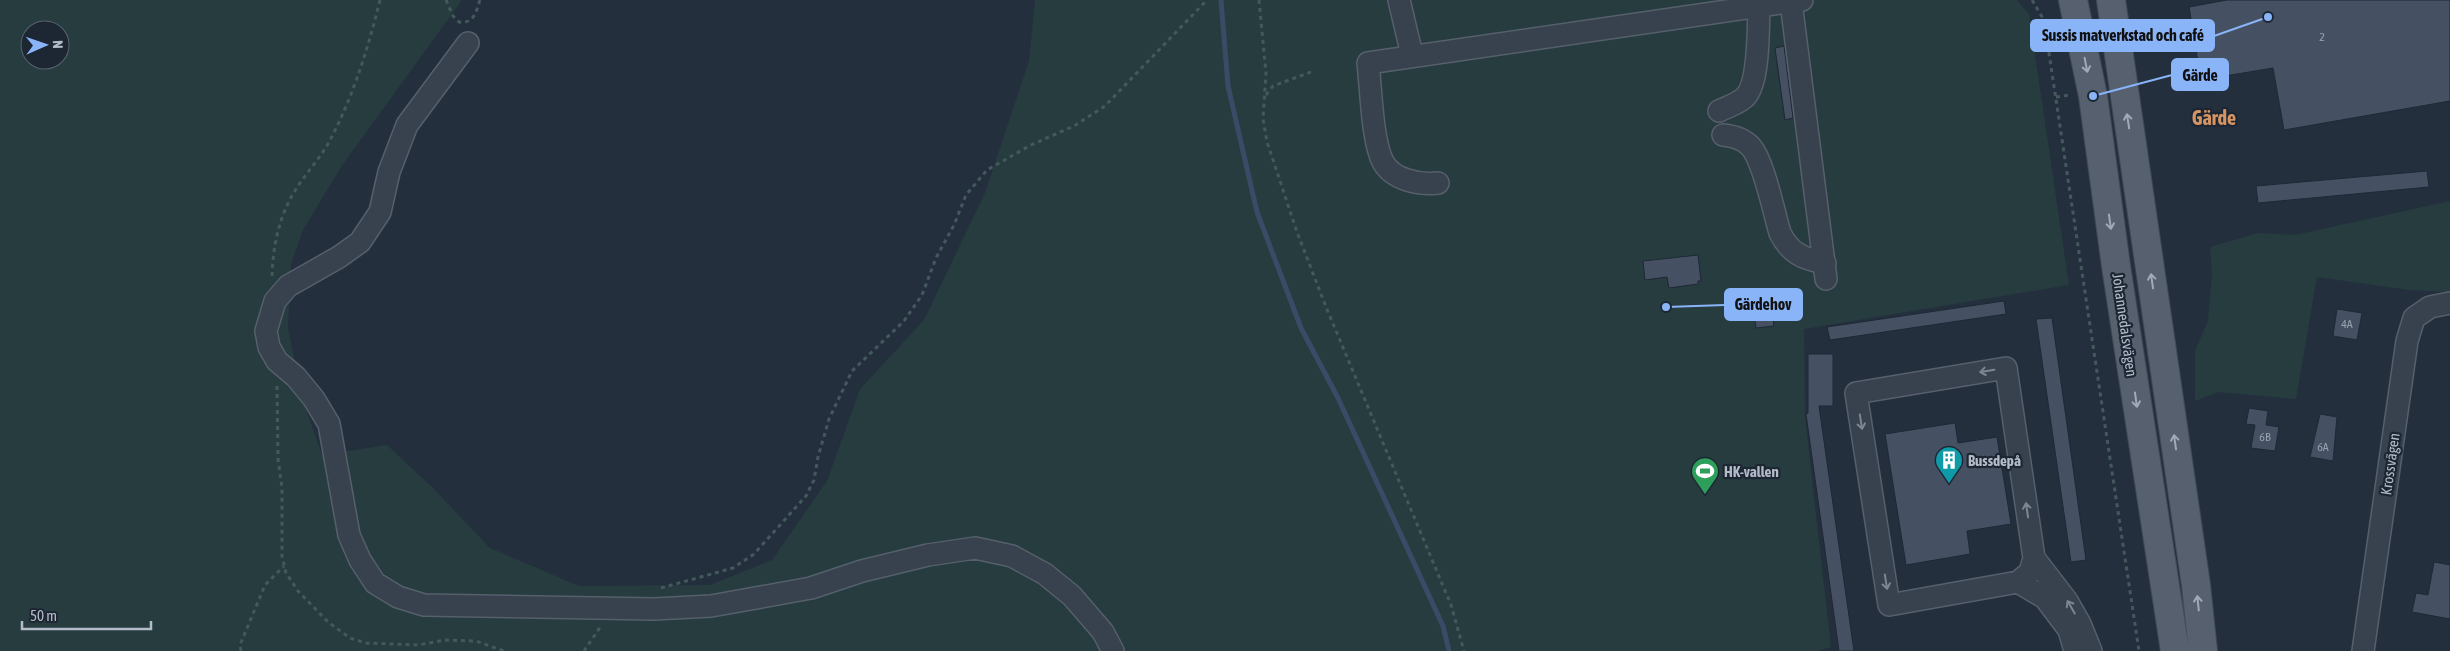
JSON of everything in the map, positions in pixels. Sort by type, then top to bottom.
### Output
[{"type":"main road","name":"Johannedalsvägen","points":[[2072,0],[2093,96],[2120,294],[2175,651]]},
{"type":"main road","points":[[2111,0],[2192,556],[2203,651]]},
{"type":"street","points":[[1399,0],[1412,56]]},
{"type":"street","points":[[1438,183],[1410,181],[1396,175],[1383,162],[1376,137],[1368,63],[1796,1],[1826,271],[1792,252],[1785,243],[1756,154],[1744,142],[1732,136],[1723,135]]},
{"type":"street","points":[[1719,110],[1745,98],[1750,89],[1758,40],[1759,6]]},
{"type":"street","points":[[468,43],[407,126],[390,172],[380,212],[360,242],[339,257],[288,286],[275,301],[266,331],[269,347],[277,362],[296,377],[314,399],[329,424],[349,535],[360,560],[375,583],[398,597],[424,604],[654,609],[711,606],[811,588],[862,571],[928,555],[975,548],[1012,556],[1045,574],[1072,596],[1103,632],[1113,651]]},
{"type":"street","name":"Krossvägen","points":[[2363,651],[2407,341],[2414,318],[2430,307],[2450,303]]},
{"type":"street","points":[[2006,368],[2034,558],[2030,572],[2018,582],[1889,605],[1856,393],[2006,368]]},
{"type":"street","points":[[2034,558],[2068,601],[2091,651]]},
{"type":"street","points":[[2018,582],[2046,598],[2068,630],[2075,651]]},
{"type":"path","points":[[275,301],[273,250],[283,214],[297,188],[328,144],[349,100],[367,51],[380,0]]},
{"type":"path","points":[[446,0],[453,16],[459,22],[464,23],[474,16],[480,0]]},
{"type":"path","points":[[657,590],[733,568],[754,554],[806,496],[814,480],[818,457],[829,419],[852,371],[904,321],[922,295],[936,258],[971,188],[986,170],[1031,145],[1074,126],[1105,106],[1207,0]]},
{"type":"path","points":[[1259,0],[1266,73],[1262,106],[1266,142],[1297,232],[1326,307],[1451,605],[1464,651]]},
{"type":"path","points":[[2032,0],[2044,20],[2139,651]]},
{"type":"path","points":[[1262,106],[1266,93],[1273,86],[1310,72]]},
{"type":"path","points":[[2056,97],[2074,95]]},
{"type":"path","points":[[240,651],[240,646],[265,585],[284,566]]},
{"type":"path","points":[[584,651],[613,608]]},
{"type":"green space","points":[[0,0],[462,0],[341,167],[303,230],[291,264],[288,327],[302,398],[322,455],[387,445],[432,487],[490,548],[579,586],[710,585],[772,560],[827,481],[860,389],[924,320],[985,193],[1029,61],[1035,0],[2017,0],[2029,14],[2069,285],[1804,329],[1805,417],[1831,647],[1818,651],[0,651]]},
{"type":"green space","points":[[2450,201],[2450,292],[2409,290],[2317,277],[2296,399],[2218,392],[2195,401],[2195,351],[2208,321],[2212,274],[2210,247],[2258,233],[2295,235]]},
{"type":"building","points":[[2227,0],[2450,0],[2450,101],[2284,130],[2273,68],[2201,80],[2189,7]]},
{"type":"building","points":[[1784,46],[1793,118],[1785,120],[1775,48]]},
{"type":"building","points":[[2427,171],[2429,187],[2258,203],[2256,186]]},
{"type":"building","points":[[1698,255],[1701,281],[1698,281],[1698,284],[1669,288],[1667,277],[1645,280],[1643,261]]},
{"type":"building","points":[[2004,301],[2006,314],[1830,340],[1827,327]]},
{"type":"building","points":[[2337,309],[2362,313],[2357,340],[2333,336]]},
{"type":"building","points":[[1772,311],[1774,326],[1756,328],[1754,312]]},
{"type":"building","points":[[2052,318],[2086,560],[2071,562],[2036,319]]},
{"type":"building","points":[[1808,354],[1833,354],[1833,406],[1819,406],[1854,651],[1839,651],[1806,414],[1808,413]]},
{"type":"building","points":[[2249,408],[2268,411],[2266,425],[2279,427],[2275,451],[2251,448],[2255,425],[2246,424]]},
{"type":"building","points":[[2320,414],[2337,417],[2333,461],[2310,457]]},
{"type":"building","name":"Bussdepå","points":[[1955,423],[1958,443],[1997,437],[2011,524],[1967,531],[1970,554],[1906,565],[1885,434]]},
{"type":"building","points":[[2434,562],[2450,565],[2450,619],[2412,612],[2416,593],[2428,595]]},
{"type":"waterway","points":[[1221,0],[1228,86],[1257,212],[1301,328],[1338,398],[1443,626],[1449,651]]},
{"type":"place","name":"Sussis matverkstad och café","points":[[2268,17]]},
{"type":"place","name":"Gärde","points":[[2093,96]]},
{"type":"place","name":"Gärdehov","points":[[1666,307]]},
{"type":"place","name":"Bussdepå","points":[[1949,484]]},
{"type":"place","name":"HK-vallen","points":[[1705,495]]},
{"type":"district","name":"Gärde","points":[[2214,117]]}]
